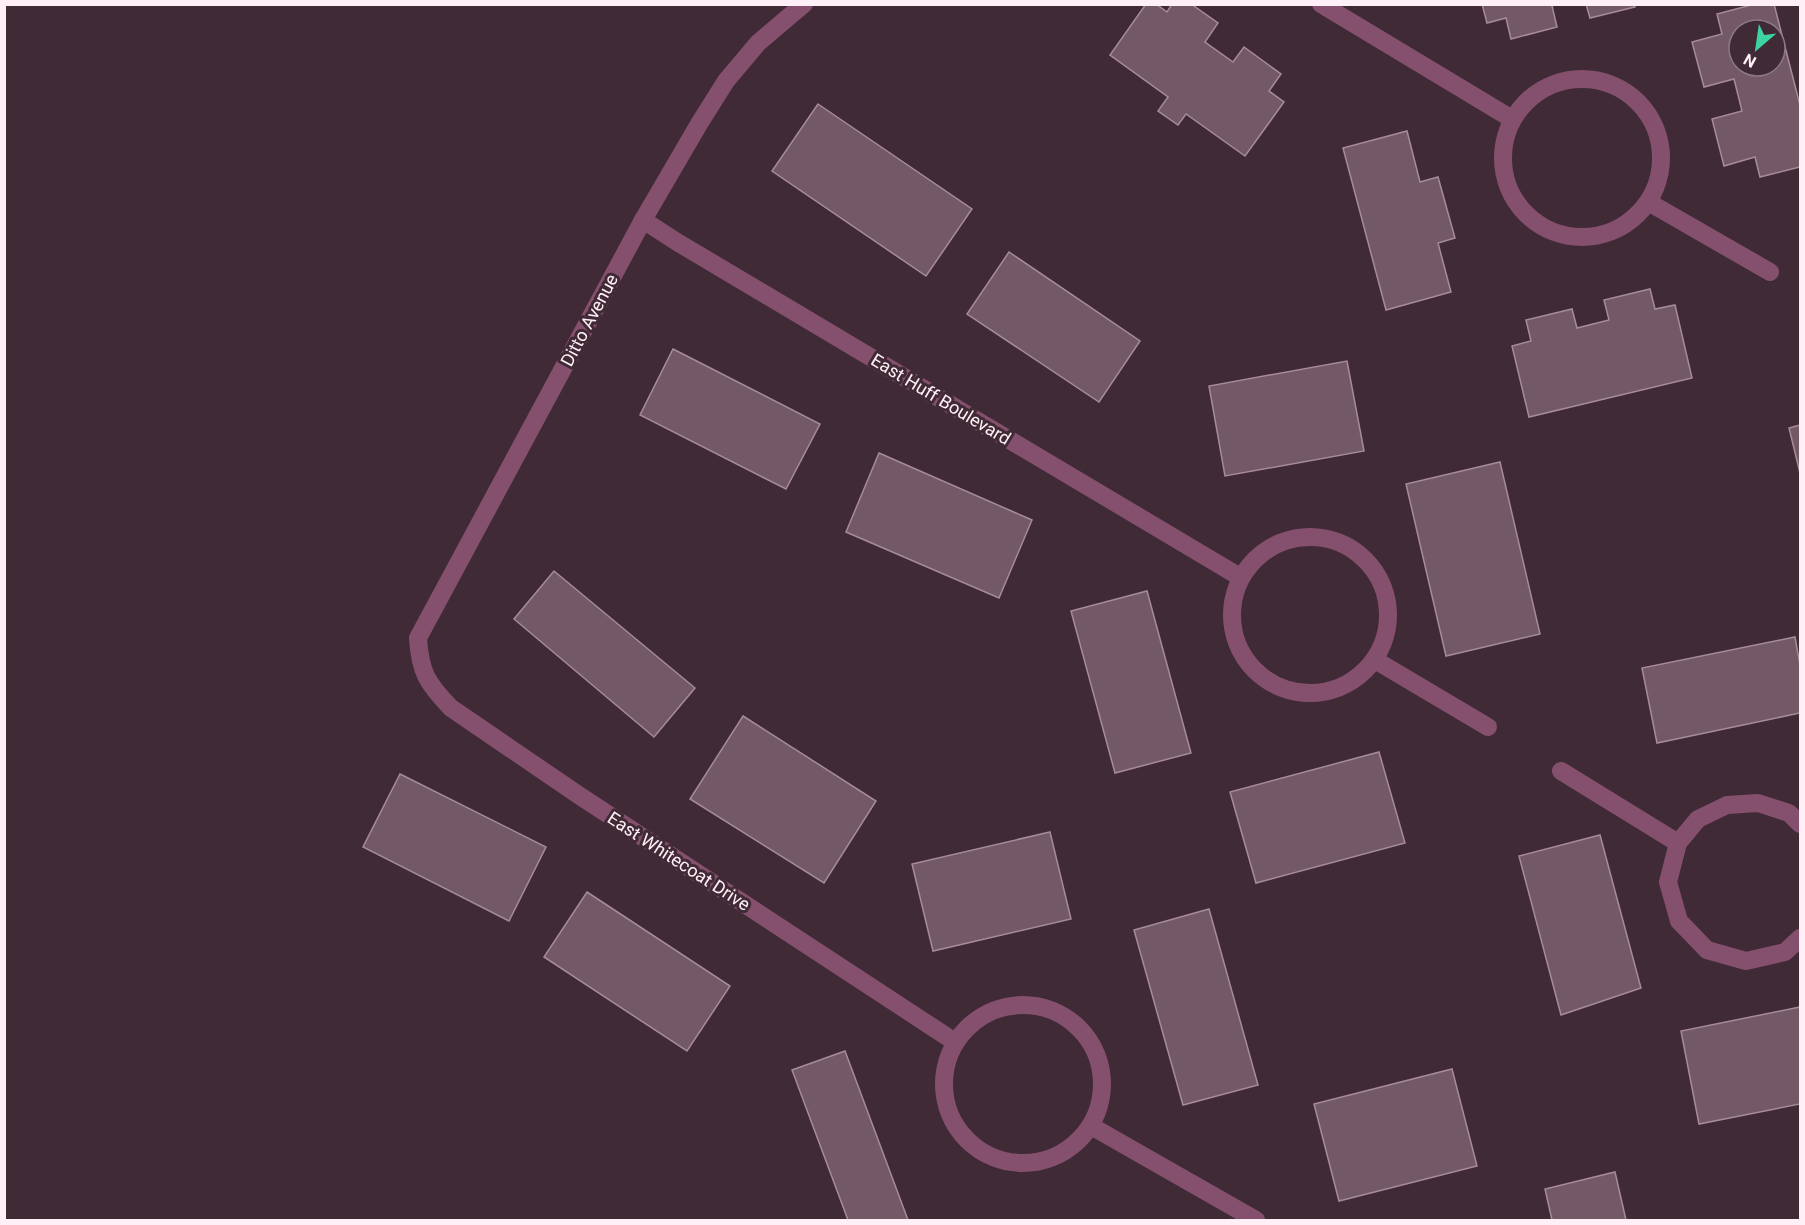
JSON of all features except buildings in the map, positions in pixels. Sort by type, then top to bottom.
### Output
[{"type":"street","name":"Ditto Avenue","points":[[420,662],[418,638],[643,219],[726,81],[758,42],[804,4]]},
{"type":"street","points":[[1321,4],[1512,119]]},
{"type":"street","points":[[1583,77],[1624,89],[1654,121],[1663,163],[1650,203],[1619,230],[1579,239],[1540,227],[1512,198],[1501,158],[1512,119],[1542,88],[1583,77]]},
{"type":"street","points":[[1650,203],[1770,272]]},
{"type":"street","name":"East Huff Boulevard","points":[[643,219],[677,242],[1240,577]]},
{"type":"street","points":[[1310,536],[1338,542],[1362,556],[1380,579],[1388,606],[1386,634],[1375,660],[1353,681],[1326,692],[1296,692],[1268,682],[1246,662],[1233,634],[1231,605],[1240,577],[1258,555],[1282,540],[1310,536]]},
{"type":"street","points":[[1375,660],[1488,727]]},
{"type":"street","name":"East Whitecoat Drive","points":[[420,662],[437,694],[451,708],[580,796],[955,1042]]},
{"type":"street","points":[[1561,771],[1678,843]]},
{"type":"street","points":[[1800,824],[1789,813],[1758,803],[1727,805],[1698,819],[1678,843],[1668,882],[1679,921],[1707,950],[1746,961],[1785,952],[1800,938]]},
{"type":"street","points":[[1036,1006],[1064,1017],[1087,1038],[1101,1066],[1101,1097],[1091,1126],[1070,1149],[1041,1162],[1010,1163],[981,1152],[958,1131],[945,1102],[944,1071],[955,1042],[976,1019],[1004,1007],[1036,1006]]},
{"type":"street","points":[[1091,1126],[1256,1221]]}]
